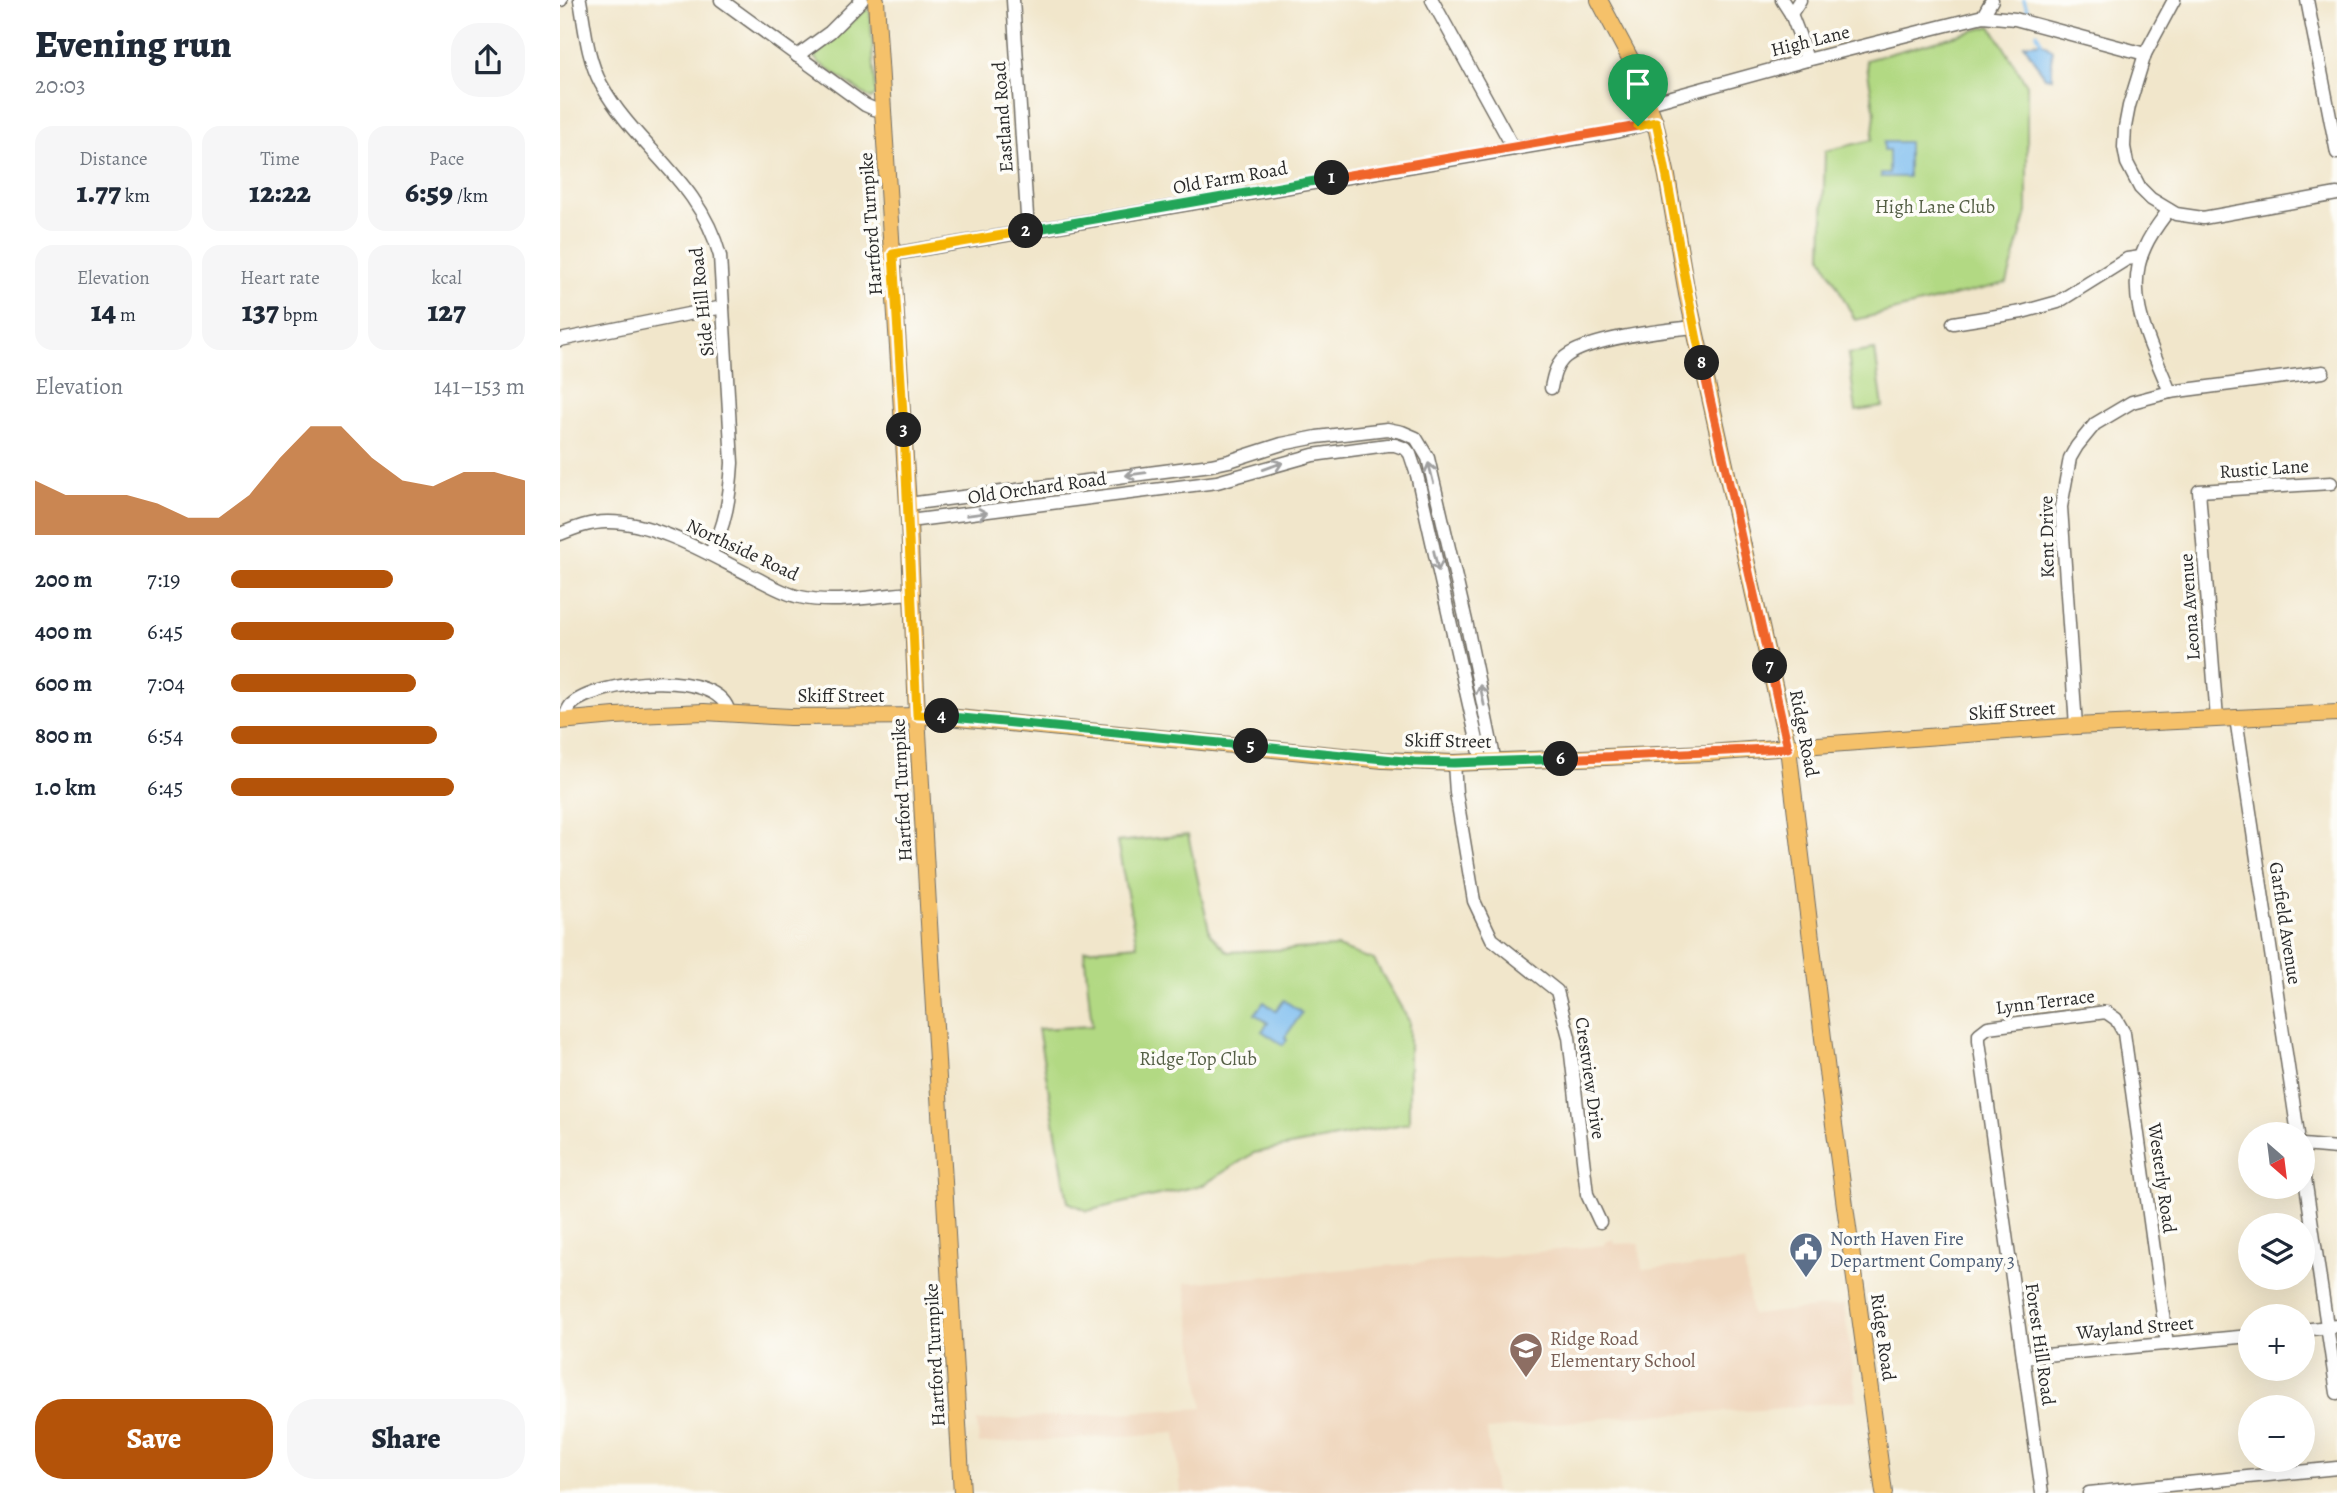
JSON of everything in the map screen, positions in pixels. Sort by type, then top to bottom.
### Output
[{"type":"main road","name":"Hartford Turnpike","points":[[876,0],[909,521],[917,715],[962,1493]]},
{"type":"main road","name":"Ridge Road","points":[[1599,0],[1632,62],[1656,122],[1694,327],[1788,748],[1829,1088],[1884,1493]]},
{"type":"main road","name":"Skiff Street","points":[[562,721],[641,714],[729,713],[837,717],[917,715],[1003,721],[1370,758],[1454,763],[1788,748],[2076,726],[2337,713]]},
{"type":"street","name":"Side Hill Road","points":[[580,0],[590,55],[600,81],[612,102],[682,184],[705,216],[720,256],[732,463],[731,487],[724,519],[718,541],[710,554]]},
{"type":"street","points":[[721,0],[864,104],[884,111]]},
{"type":"street","points":[[797,56],[830,32],[862,0]]},
{"type":"street","name":"Eastland Road","points":[[1013,0],[1028,231]]},
{"type":"street","points":[[1432,0],[1514,149]]},
{"type":"street","points":[[1782,0],[1791,14],[1807,60]]},
{"type":"street","points":[[1791,14],[1800,0]]},
{"type":"street","points":[[1983,16],[1992,0]]},
{"type":"street","points":[[2174,0],[2144,54],[2129,106],[2124,147],[2127,163],[2140,188],[2169,211],[2203,218],[2337,194]]},
{"type":"street","points":[[2307,0],[2337,153]]},
{"type":"street","name":"High Lane","points":[[1650,103],[1983,16],[2015,19],[2144,54]]},
{"type":"street","name":"Old Farm Road","points":[[893,254],[1514,149],[1656,122]]},
{"type":"street","points":[[2169,211],[2153,232],[2141,257],[2136,292],[2139,311],[2170,392]]},
{"type":"street","points":[[1953,323],[2010,314],[2058,302],[2127,259],[2141,257]]},
{"type":"street","points":[[560,340],[723,307]]},
{"type":"street","points":[[1551,388],[1555,369],[1560,361],[1584,346],[1694,327]]},
{"type":"street","name":"Kent Drive","points":[[2076,726],[2061,507],[2070,458],[2077,446],[2095,424],[2132,401],[2170,392],[2323,372]]},
{"type":"street","name":"Old Orchard Road","points":[[908,504],[1229,461],[1282,444],[1317,437],[1387,429],[1408,434]]},
{"type":"street","points":[[1408,434],[1416,438],[1427,458],[1457,589],[1489,762],[1417,475],[1410,454],[1402,447],[1408,434]]},
{"type":"street","name":"Old Orchard Road","points":[[909,521],[1231,480],[1313,455],[1387,445],[1402,447]]},
{"type":"street","points":[[1229,461],[1231,480]]},
{"type":"street","points":[[1166,470],[1169,489]]},
{"type":"street","name":"Rustic Lane","points":[[2199,491],[2331,483]]},
{"type":"street","name":"Leona Avenue","points":[[2199,491],[2217,719]]},
{"type":"street","name":"Northside Road","points":[[560,534],[583,525],[626,523],[662,533],[800,597],[833,600],[913,593]]},
{"type":"street","points":[[1444,591],[1457,589]]},
{"type":"street","points":[[562,721],[571,705],[579,700],[627,684],[677,683],[700,687],[724,699],[729,713]]},
{"type":"street","name":"Garfield Avenue","points":[[2236,718],[2296,1122]]},
{"type":"street","name":"Crestview Drive","points":[[1454,763],[1456,793],[1474,901],[1492,939],[1557,991],[1569,1037],[1587,1194],[1600,1222]]},
{"type":"street","name":"Lynn Terrace","points":[[1979,1034],[1988,1027],[2106,1012],[2116,1019]]},
{"type":"street","name":"Westerly Road","points":[[2116,1019],[2124,1033],[2167,1344]]},
{"type":"street","name":"Forest Hill Road","points":[[1979,1034],[2042,1493]]},
{"type":"street","points":[[2315,1146],[2337,1148]]},
{"type":"street","points":[[2309,1199],[2332,1327],[2337,1392]]},
{"type":"street","name":"Wayland Street","points":[[2023,1357],[2238,1337]]},
{"type":"street","points":[[2089,1493],[2337,1468]]},
{"type":"shaded area","name":"Ridge Road Elementary School","points":[[1614,1239],[1615,1244],[1639,1243],[1642,1269],[1744,1263],[1752,1315],[1844,1305],[1857,1400],[1762,1410],[1627,1416],[1487,1430],[1495,1493],[1181,1493],[1176,1433],[979,1444],[977,1421],[1203,1408],[1185,1283],[1490,1257],[1604,1245]]},
{"type":"green space","points":[[868,9],[876,95],[871,99],[814,57]]},
{"type":"green space","name":"High Lane Club","points":[[1991,26],[2027,85],[2027,212],[2007,283],[1855,320],[1822,257],[1825,151],[1872,140],[1875,114],[1866,60]]},
{"type":"green space","points":[[1875,350],[1883,407],[1856,411],[1848,354]]},
{"type":"green space","name":"Ridge Top Club","points":[[1188,835],[1210,934],[1228,952],[1337,947],[1374,960],[1409,1021],[1409,1123],[1254,1153],[1203,1185],[1087,1211],[1068,1202],[1038,1029],[1092,1026],[1084,950],[1137,945],[1117,842]]},
{"type":"water","points":[[2041,42],[2053,50],[2052,78],[2045,77],[2024,44]]},
{"type":"water","points":[[1884,142],[1908,142],[1908,177],[1881,177],[1881,173],[1889,173],[1889,150],[1884,150]]},
{"type":"water","points":[[1284,1000],[1302,1013],[1285,1037],[1287,1040],[1283,1045],[1262,1031],[1268,1023],[1255,1014],[1264,1002],[1276,1011]]},
{"type":"waterway","points":[[2024,0],[2029,15]]},
{"type":"waterway","points":[[2037,33],[2041,42]]},
{"type":"place","name":"North Haven Fire Department Company 3","points":[[1806,1279]]},
{"type":"place","name":"Ridge Road Elementary School","points":[[1526,1379]]},
{"type":"route","points":[[1656,122],[1687,294],[1788,748],[1495,762],[1414,762],[917,715],[913,593],[893,254],[1638,126],[1656,122]]}]
